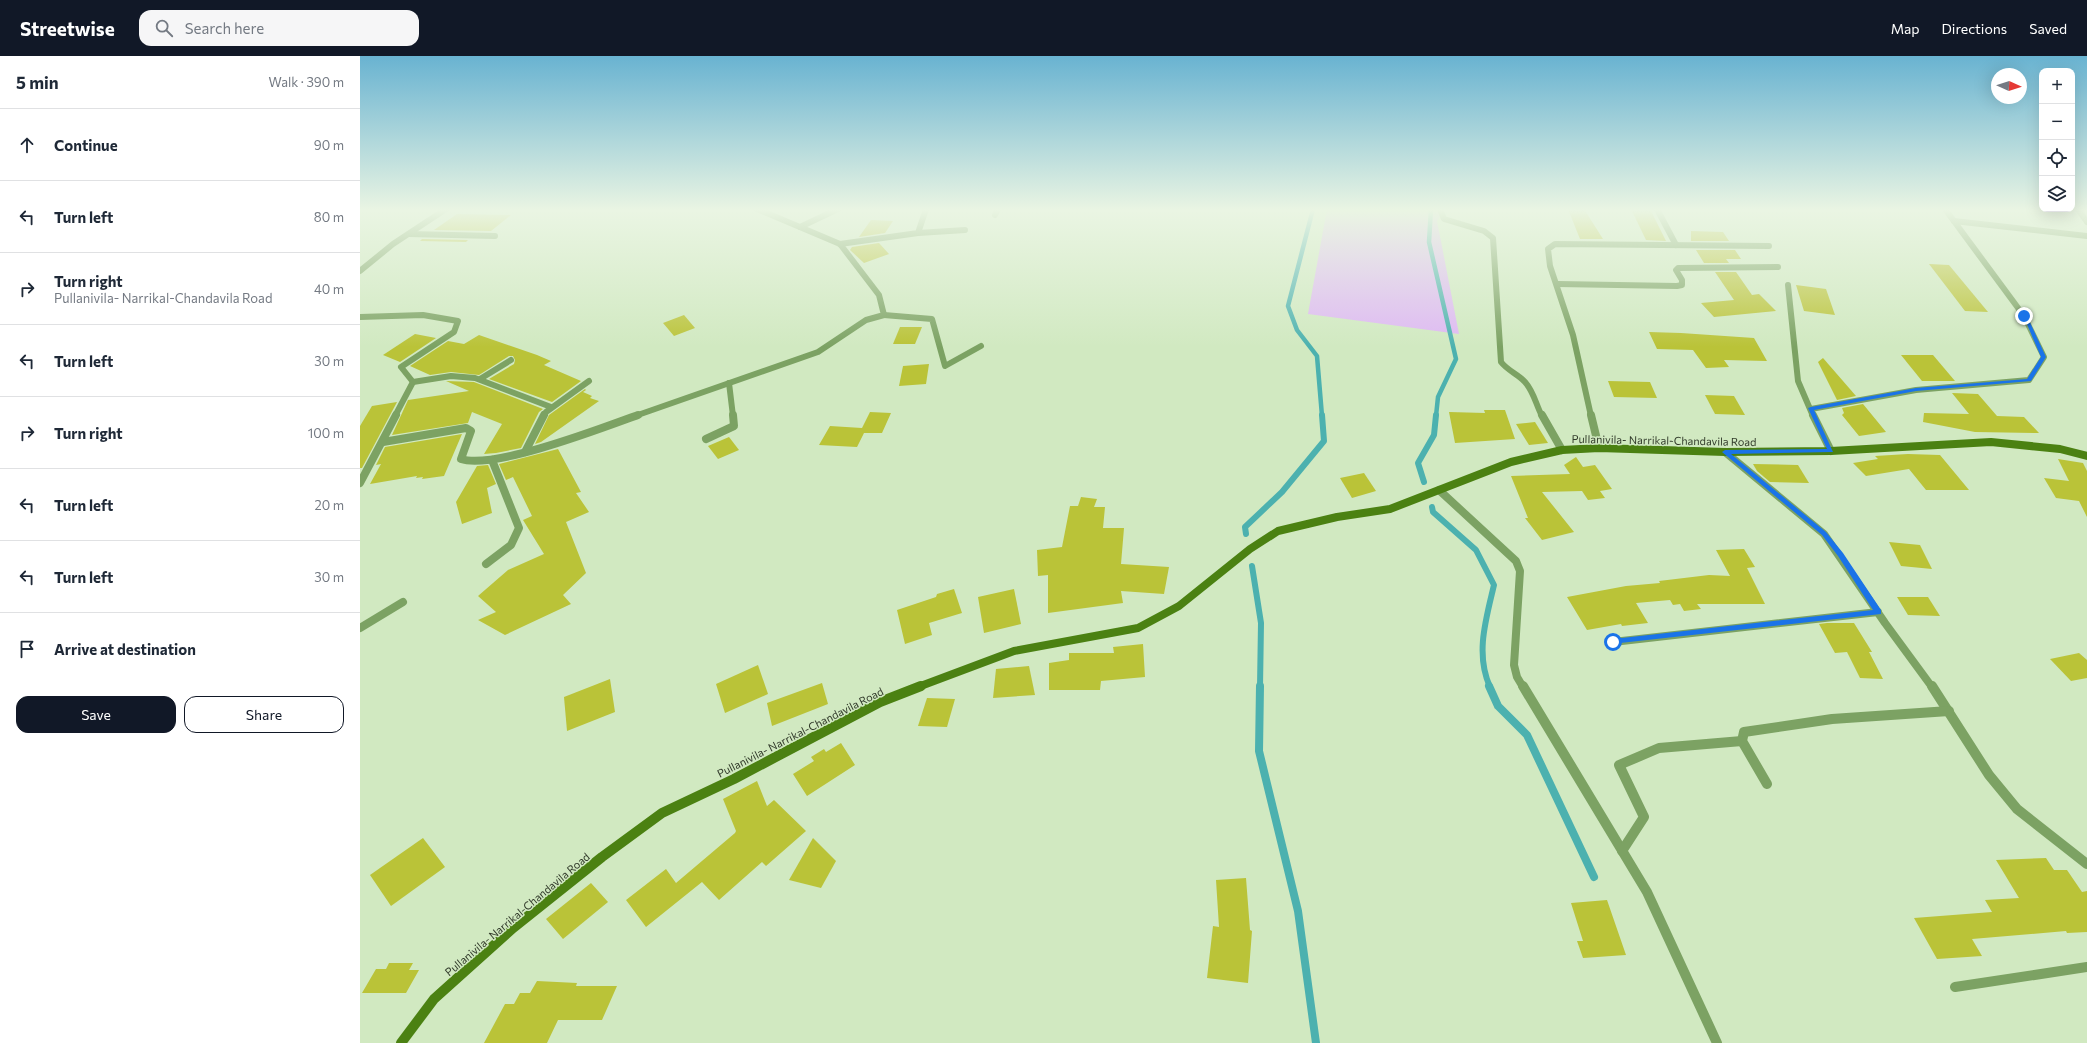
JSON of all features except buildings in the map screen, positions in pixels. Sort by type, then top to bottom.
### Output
[{"type":"street","points":[[360,271],[381,255]]},
{"type":"street","points":[[848,255],[879,295],[884,315]]},
{"type":"street","points":[[1495,255],[1501,362],[1506,369],[1524,382],[1534,395],[1538,407],[1562,450]]},
{"type":"street","points":[[1549,255],[1572,330],[1580,373],[1600,448]]},
{"type":"street","points":[[1811,408],[1916,390],[2029,380],[2044,357],[2024,316],[1979,255]]},
{"type":"street","points":[[1558,284],[1677,286],[1682,285],[1682,280],[1676,270],[1678,268],[1778,267]]},
{"type":"street","points":[[1788,285],[1798,381],[1831,451]]},
{"type":"street","points":[[360,317],[416,315],[450,318],[458,321],[454,332],[401,367],[413,382]]},
{"type":"street","points":[[383,442],[466,428],[471,431],[461,459],[470,462],[492,460],[525,452],[610,425],[818,352],[866,320],[884,315],[932,319],[945,366],[980,346]]},
{"type":"street","points":[[480,379],[511,360]]},
{"type":"street","points":[[413,382],[451,376],[463,376],[480,379],[551,407]]},
{"type":"street","points":[[360,483],[383,442],[413,382]]},
{"type":"street","points":[[525,452],[540,419],[551,407],[589,382]]},
{"type":"street","points":[[706,439],[734,426],[729,384]]},
{"type":"street","name":"Pullanivila- Narrikal-Chandavila Road","points":[[401,1043],[434,999],[508,933],[602,857],[662,813],[734,779],[880,702],[1014,651],[1138,628],[1179,606],[1250,549],[1278,531],[1337,518],[1390,509],[1511,462],[1562,450],[1600,448],[1725,452],[1831,451],[1991,442],[2060,449],[2087,456]]},
{"type":"street","points":[[1725,452],[1824,534],[1840,554],[1878,612],[1949,711],[1989,775],[2016,809],[2087,864]]},
{"type":"street","points":[[486,564],[505,552],[517,539],[519,528],[492,460]]},
{"type":"street","points":[[1439,490],[1516,561],[1520,571],[1514,665],[1517,678],[1648,892],[1717,1043]]},
{"type":"street","points":[[361,626],[403,602]]},
{"type":"street","points":[[1613,642],[1878,612]]},
{"type":"street","points":[[1766,784],[1742,741],[1744,732],[1832,719],[1949,711]]},
{"type":"street","points":[[1622,851],[1644,817],[1620,765],[1659,748],[1742,741]]},
{"type":"street","points":[[1955,987],[2087,967]]},
{"type":"shaded area","points":[[1319,255],[1444,255],[1459,334],[1308,314]]},
{"type":"waterway","points":[[1301,255],[1288,306],[1297,330],[1317,356],[1322,416]]},
{"type":"waterway","points":[[1432,255],[1456,359],[1438,397],[1436,416]]},
{"type":"waterway","points":[[1246,534],[1245,527],[1282,492],[1324,441],[1322,415]]},
{"type":"waterway","points":[[1424,482],[1418,463],[1434,435],[1436,415]]},
{"type":"waterway","points":[[1432,507],[1433,512],[1476,550],[1494,585],[1483,636],[1483,662],[1490,687]]},
{"type":"waterway","points":[[1252,566],[1261,623],[1260,687]]},
{"type":"waterway","points":[[1260,686],[1259,751],[1298,911],[1316,1043]]},
{"type":"waterway","points":[[1489,686],[1498,706],[1527,735],[1594,877]]},
{"type":"route","points":[[1613,642],[1878,612],[1840,554],[1824,534],[1725,452],[1831,451],[1819,429],[1811,408],[1916,390],[2029,380],[2044,357],[2024,316]]}]
